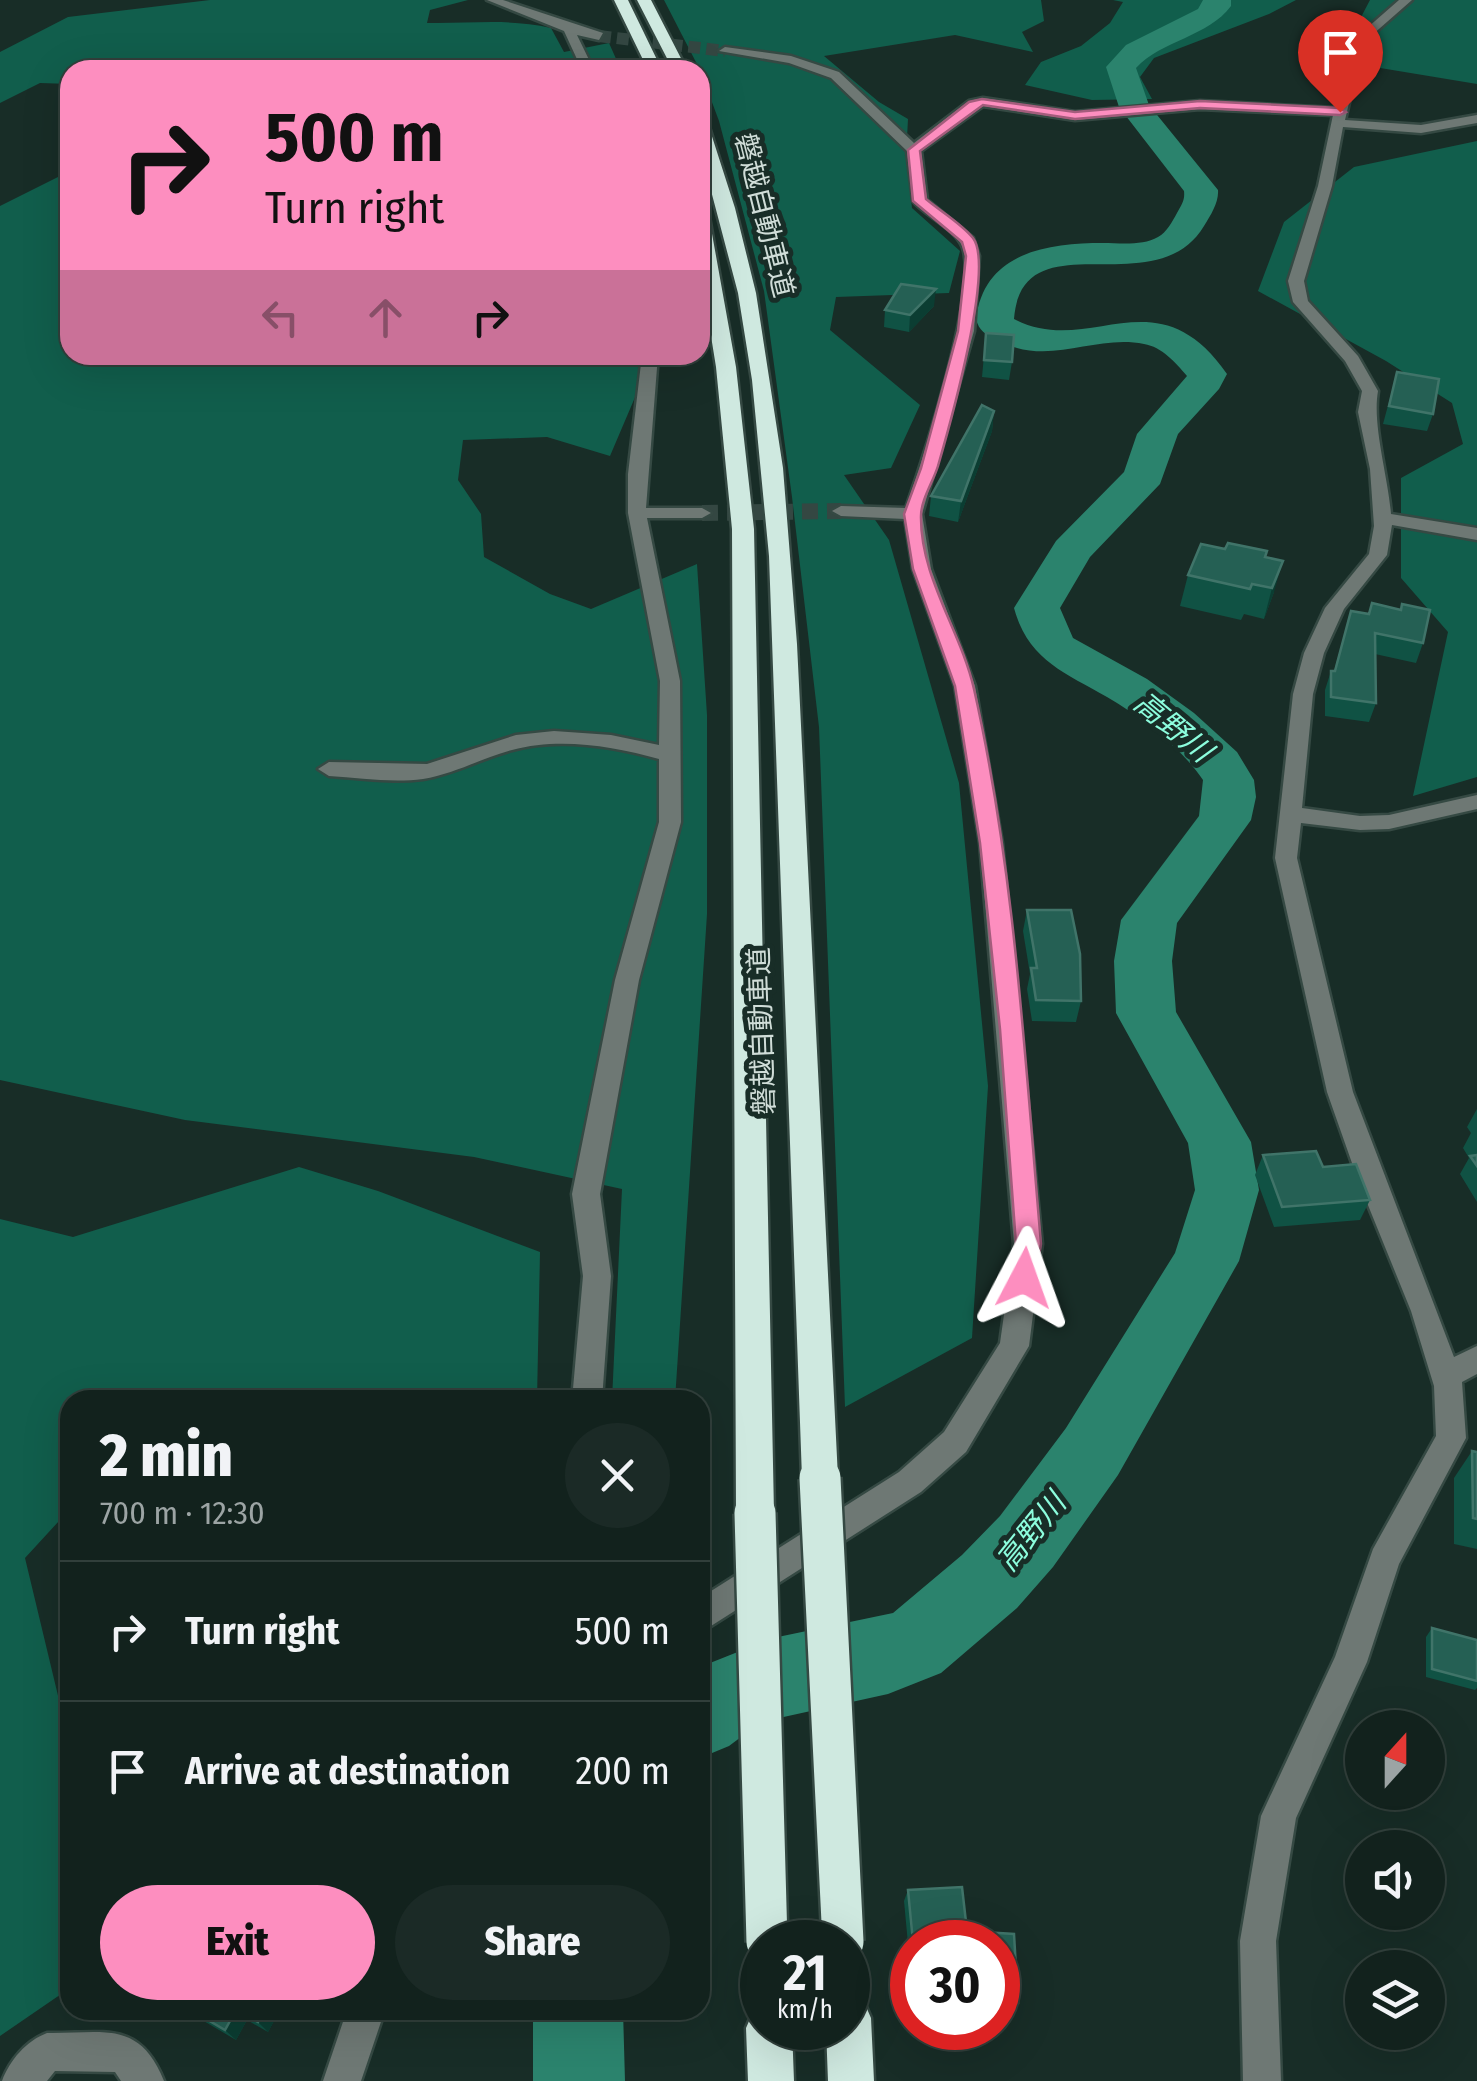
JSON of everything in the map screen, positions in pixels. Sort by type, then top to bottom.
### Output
[{"type":"highway","points":[[621,0],[650,60]]},
{"type":"highway","points":[[644,0],[675,60]]},
{"type":"highway","name":"磐越自動車道","points":[[710,152],[740,266],[759,368],[779,532],[842,1920]]},
{"type":"highway","name":"磐越自動車道","points":[[710,275],[726,367],[743,529],[754,1513],[765,1920]]},
{"type":"highway","points":[[770,2050],[771,2081]]},
{"type":"highway","points":[[850,2050],[851,2081]]},
{"type":"street","points":[[493,0],[569,29],[599,36]]},
{"type":"street","points":[[1262,2081],[1258,1941],[1280,1816],[1350,1662],[1384,1560],[1418,1492],[1452,1438],[1446,1376],[1340,1092],[1286,858],[1303,694],[1314,654],[1335,608],[1378,555],[1384,518],[1379,469],[1366,412],[1370,391],[1352,359],[1302,302],[1296,281],[1325,186],[1357,42],[1406,0]]},
{"type":"street","points":[[569,29],[583,60]]},
{"type":"street","points":[[710,1611],[910,1482],[955,1442],[1014,1346],[1028,1244],[1012,1029],[990,843],[964,686],[922,569],[912,514],[929,468],[966,331],[972,256],[968,241],[920,201],[914,150],[835,75],[791,60],[725,51]]},
{"type":"street","points":[[914,150],[973,104],[982,102],[1075,116],[1200,105],[1421,129],[1477,119]]},
{"type":"street","points":[[588,1390],[597,1276],[586,1194],[627,980],[670,822],[670,682],[637,513],[649,365]]},
{"type":"street","points":[[841,511],[912,514]]},
{"type":"street","points":[[637,513],[702,513]]},
{"type":"street","points":[[1384,518],[1477,534]]},
{"type":"street","points":[[329,769],[414,773],[450,766],[514,742],[560,737],[635,745],[667,754]]},
{"type":"street","points":[[1291,814],[1360,824],[1389,822],[1477,802]]},
{"type":"street","points":[[1446,1376],[1477,1359]]},
{"type":"street","points":[[342,2081],[363,2020]]},
{"type":"street","points":[[21,2081],[47,2052],[86,2052],[124,2053],[145,2081]]},
{"type":"green space","points":[[210,0],[468,0],[430,10],[427,23],[504,22],[551,28],[564,52],[609,43],[617,60],[60,60],[60,84],[40,83],[0,103],[0,52],[68,17]]},
{"type":"green space","points":[[664,0],[1041,0],[1044,21],[1022,32],[1033,52],[955,35],[824,56],[879,102],[908,119],[906,157],[912,208],[960,251],[949,293],[836,297],[830,330],[920,405],[891,468],[844,475],[889,540],[959,783],[988,1086],[972,1338],[845,1407],[819,727],[764,291],[710,97],[710,60],[695,60]]},
{"type":"green space","points":[[1113,0],[1296,0],[1154,58],[1140,77],[1152,99],[1092,100],[1025,85],[1041,62],[1081,46],[1110,23],[1123,2]]},
{"type":"green space","points":[[1370,0],[1477,0],[1477,84],[1338,61]]},
{"type":"green space","points":[[1477,141],[1477,777],[1413,796],[1448,632],[1401,578],[1401,478],[1463,444],[1452,403],[1386,361],[1258,291],[1284,222],[1354,167]]},
{"type":"green space","points":[[60,176],[60,365],[649,365],[610,456],[547,437],[463,440],[458,480],[481,514],[484,557],[550,594],[591,609],[697,564],[707,715],[707,914],[676,1390],[612,1390],[622,1189],[474,1157],[185,1120],[0,1080],[0,206]]},
{"type":"green space","points":[[299,1167],[378,1191],[540,1252],[537,1390],[60,1390],[60,1520],[25,1558],[60,1704],[60,1995],[0,2036],[0,1219],[73,1237]]},
{"type":"building","points":[[901,284],[936,289],[910,315],[885,310]]},
{"type":"building","points":[[986,333],[1014,335],[1012,362],[984,360]]},
{"type":"building","points":[[1397,372],[1439,379],[1433,414],[1389,406]]},
{"type":"building","points":[[982,405],[994,411],[961,501],[931,496]]},
{"type":"building","points":[[1228,543],[1267,551],[1265,557],[1283,561],[1272,588],[1252,584],[1250,589],[1188,575],[1201,544],[1225,549]]},
{"type":"building","points":[[1372,603],[1401,610],[1402,604],[1430,610],[1423,643],[1375,633],[1376,703],[1331,697],[1331,671],[1335,671],[1351,611],[1369,614]]},
{"type":"building","points":[[1027,910],[1071,910],[1080,954],[1081,1001],[1036,1000],[1031,968],[1037,968]]},
{"type":"building","points":[[1316,1151],[1323,1167],[1356,1164],[1370,1200],[1282,1207],[1263,1155]]},
{"type":"building","points":[[1472,1451],[1477,1452],[1477,1519],[1473,1518]]},
{"type":"building","points":[[1432,1628],[1477,1640],[1477,1681],[1432,1669]]},
{"type":"building","points":[[962,1887],[966,1920],[911,1920],[908,1890]]},
{"type":"building","points":[[208,2020],[230,2020],[225,2030]]},
{"type":"waterway","name":"高野川","points":[[710,1709],[745,1687],[773,1678],[860,1661],[913,1645],[989,1582],[1026,1542],[1092,1451],[1206,1261],[1227,1190],[1219,1142],[1146,1013],[1143,961],[1149,920],[1224,820],[1230,785],[1219,764],[1160,711],[1057,648],[1048,637],[1037,608],[1072,550],[1145,475],[1157,434],[1207,374],[1176,344],[1153,333],[1132,331],[1041,341],[1018,336],[995,324],[995,319],[1004,287],[1018,270],[1036,260],[1056,255],[1147,252],[1166,247],[1182,232],[1202,198],[1201,190],[1134,107],[1121,67],[1136,51],[1208,15],[1217,6],[1217,0]]},
{"type":"waterway","name":"高野川","points":[[578,2020],[579,2081]]},
{"type":"tunnel","points":[[599,36],[725,51]]},
{"type":"tunnel","points":[[702,513],[841,511]]},
{"type":"route","points":[[1024,1278],[1028,1244],[1012,1029],[990,843],[964,686],[922,569],[912,514],[929,468],[966,331],[972,256],[968,241],[920,201],[914,150],[973,104],[982,102],[1075,116],[1200,105],[1340,112]]}]
